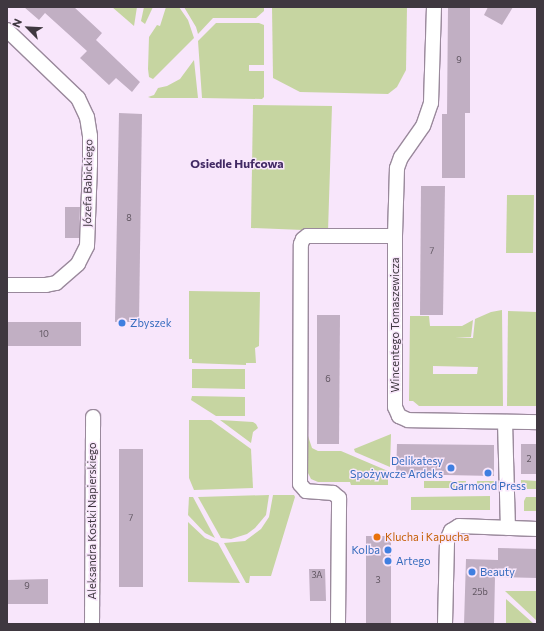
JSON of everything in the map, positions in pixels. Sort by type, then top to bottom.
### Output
[{"type":"street","name":"Wincentego Tomaszewicza","points":[[434,7],[431,103],[423,126],[401,157],[397,168],[395,236],[395,407],[399,416],[408,420],[537,422]]},
{"type":"street","name":"Józefa Babickiego","points":[[7,30],[78,98],[87,117],[90,136],[87,246],[78,264],[56,282],[46,286],[7,285]]},
{"type":"street","points":[[338,624],[339,498],[333,493],[306,491],[300,484],[301,244],[303,239],[307,236],[395,236]]},
{"type":"street","name":"Aleksandra Kostki Napierskiego","points":[[92,624],[93,417]]},
{"type":"street","points":[[505,422],[508,528]]},
{"type":"street","points":[[445,624],[448,535],[459,526],[537,529]]},
{"type":"green space","points":[[112,7],[137,7],[134,26]]},
{"type":"green space","points":[[144,7],[153,7],[145,24],[141,21]]},
{"type":"green space","points":[[166,7],[179,7],[188,20],[194,38],[153,79],[149,77],[148,69],[149,37],[157,25],[160,26]]},
{"type":"green space","points":[[184,7],[264,7],[264,11],[256,18],[213,18],[198,34],[196,27]]},
{"type":"green space","points":[[272,7],[407,7],[406,70],[397,87],[388,94],[300,92],[273,78]]},
{"type":"green space","points":[[216,23],[259,23],[264,25],[264,65],[249,65],[249,71],[264,71],[264,97],[262,99],[202,98],[198,41]]},
{"type":"green space","points":[[194,60],[198,98],[148,97],[154,95],[158,88],[167,86],[180,79]]},
{"type":"green space","points":[[253,105],[332,106],[328,231],[251,228]]},
{"type":"green space","points":[[507,195],[534,195],[533,253],[506,253]]},
{"type":"green space","points":[[189,291],[260,292],[259,346],[255,348],[256,363],[246,363],[246,365],[192,363],[192,359],[189,359]]},
{"type":"green space","points":[[502,310],[503,406],[419,406],[413,401],[409,401],[410,316],[429,316],[430,326],[462,326],[473,320],[471,337],[455,338],[473,338],[475,319],[491,312]],"holes":[[[433,366],[478,367],[477,374],[433,374]]]},
{"type":"green space","points":[[508,311],[537,312],[537,406],[507,406]]},
{"type":"green space","points":[[192,369],[245,369],[245,389],[192,388]]},
{"type":"green space","points":[[192,396],[245,397],[245,416],[216,416],[191,400]]},
{"type":"green space","points":[[189,420],[211,420],[251,449],[253,488],[194,490],[189,478]]},
{"type":"green space","points":[[220,420],[253,422],[258,428],[253,432],[251,443]]},
{"type":"green space","points":[[391,434],[390,467],[355,452],[354,449]]},
{"type":"green space","points":[[308,436],[312,448],[318,451],[341,451],[388,471],[388,485],[351,485],[350,482],[318,482],[311,479],[307,471]]},
{"type":"green space","points":[[521,480],[537,481],[537,489],[521,489]]},
{"type":"green space","points":[[424,481],[466,481],[465,488],[424,488]]},
{"type":"green space","points":[[477,481],[497,481],[497,488],[477,488]]},
{"type":"green space","points":[[269,495],[266,515],[255,528],[247,534],[231,539],[221,538],[198,497]]},
{"type":"green space","points":[[273,495],[294,495],[295,497],[271,576],[250,576],[249,583],[246,583],[224,543],[245,541],[261,529],[269,517]]},
{"type":"green space","points":[[490,496],[490,510],[411,510],[411,497]]},
{"type":"green space","points":[[189,497],[193,497],[215,538],[205,533],[188,515]]},
{"type":"green space","points":[[526,497],[537,497],[537,511],[524,511],[524,501]]},
{"type":"green space","points":[[188,522],[205,538],[218,543],[240,583],[188,582]]},
{"type":"green space","points":[[505,591],[537,591],[537,621]]},
{"type":"green space","points":[[506,599],[534,624],[506,624]]},
{"type":"building","points":[[24,7],[74,7],[102,33],[96,40],[140,82],[132,92],[116,78],[109,85],[80,58],[87,51],[45,13],[39,20]]},
{"type":"building","points":[[448,7],[470,7],[470,113],[465,113],[465,178],[442,178],[442,114],[447,114]]},
{"type":"building","points":[[488,7],[513,7],[502,25],[484,15]]},
{"type":"building","points":[[119,113],[142,114],[139,322],[115,322]]},
{"type":"building","points":[[421,186],[445,186],[443,315],[420,315]]},
{"type":"building","points":[[65,207],[80,207],[79,238],[65,238]]},
{"type":"building","points":[[317,315],[340,315],[339,444],[317,444]]},
{"type":"building","points":[[7,322],[81,322],[81,346],[7,346]]},
{"type":"building","points":[[397,444],[494,445],[494,476],[396,474]]},
{"type":"building","points":[[521,444],[537,444],[537,474],[521,474]]},
{"type":"building","points":[[119,449],[143,449],[143,587],[119,587]]},
{"type":"building","points":[[366,536],[391,536],[391,624],[366,624]]},
{"type":"building","points":[[498,548],[537,549],[537,578],[495,577],[494,624],[464,624],[466,559],[498,560]]},
{"type":"building","points":[[309,569],[325,569],[326,601],[310,601]]},
{"type":"building","points":[[48,579],[48,604],[7,604],[7,580]]},
{"type":"place","name":"Zbyszek","points":[[122,323]]},
{"type":"place","name":"Delikatesy Spożywcze Ardeks","points":[[451,468]]},
{"type":"place","name":"Garmond Press","points":[[488,473]]},
{"type":"place","name":"Klucha i Kapucha","points":[[377,537]]},
{"type":"place","name":"Kolba","points":[[388,550]]},
{"type":"place","name":"Artego","points":[[388,561]]},
{"type":"place","name":"Beauty","points":[[472,572]]},
{"type":"district","name":"Osiedle Hufcowa","points":[[237,164]]}]
